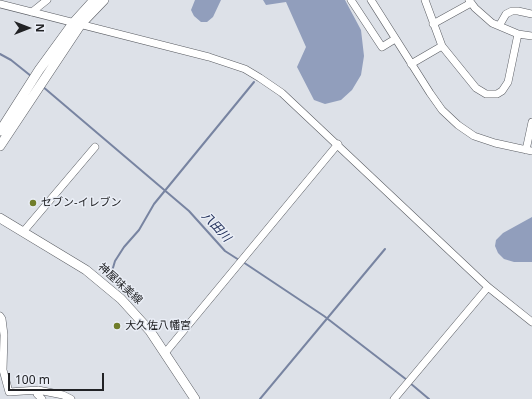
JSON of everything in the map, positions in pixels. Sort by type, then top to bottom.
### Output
[{"type":"main road","points":[[0,130],[39,70],[94,0]]},
{"type":"main road","points":[[0,146],[46,77],[77,23],[104,0]]},
{"type":"main road","name":"神屋味美線","points":[[0,218],[86,270],[133,310],[165,353],[195,399]]},
{"type":"street","points":[[32,12],[47,0]]},
{"type":"street","points":[[351,0],[382,47],[395,39]]},
{"type":"street","points":[[371,0],[442,110],[458,125],[474,136],[495,143],[529,150],[532,122]]},
{"type":"street","points":[[425,0],[442,46],[476,88],[486,94],[496,94],[502,91],[508,82],[518,34]]},
{"type":"street","points":[[433,24],[470,2],[488,20],[498,26],[518,34],[532,36]]},
{"type":"street","points":[[0,4],[209,57],[245,69],[282,93],[338,144],[488,287],[532,322]]},
{"type":"street","points":[[498,26],[506,14],[512,11],[532,14]]},
{"type":"street","points":[[412,64],[442,46]]},
{"type":"street","points":[[165,353],[338,144]]},
{"type":"street","points":[[24,232],[95,147]]},
{"type":"street","points":[[394,399],[488,287]]},
{"type":"street","points":[[0,316],[2,319],[4,335],[3,370],[9,392],[38,390],[63,395],[71,399]]},
{"type":"street","points":[[38,390],[37,394],[42,399]]},
{"type":"shaded area","points":[[195,0],[221,0],[213,17],[207,22],[201,22],[194,16],[191,10]]},
{"type":"shaded area","points":[[263,0],[345,0],[361,30],[364,56],[361,75],[352,90],[341,100],[325,104],[314,100],[297,67],[306,47],[286,2],[266,5]]},
{"type":"shaded area","points":[[532,217],[532,262],[514,262],[504,259],[498,253],[495,246],[496,240],[503,233]]},
{"type":"waterway","name":"八田川","points":[[0,54],[11,60],[31,76]]},
{"type":"waterway","points":[[110,278],[115,261],[124,247],[139,230],[154,204],[254,82]]},
{"type":"waterway","name":"八田川","points":[[42,86],[189,211],[225,251],[239,260]]},
{"type":"waterway","points":[[260,399],[385,249]]},
{"type":"waterway","name":"八田川","points":[[243,262],[324,316],[407,380]]},
{"type":"waterway","name":"八田川","points":[[410,383],[429,399]]},
{"type":"place","name":"セブン-イレブン","points":[[33,203]]},
{"type":"place","name":"大久佐八幡宮","points":[[117,326]]}]
